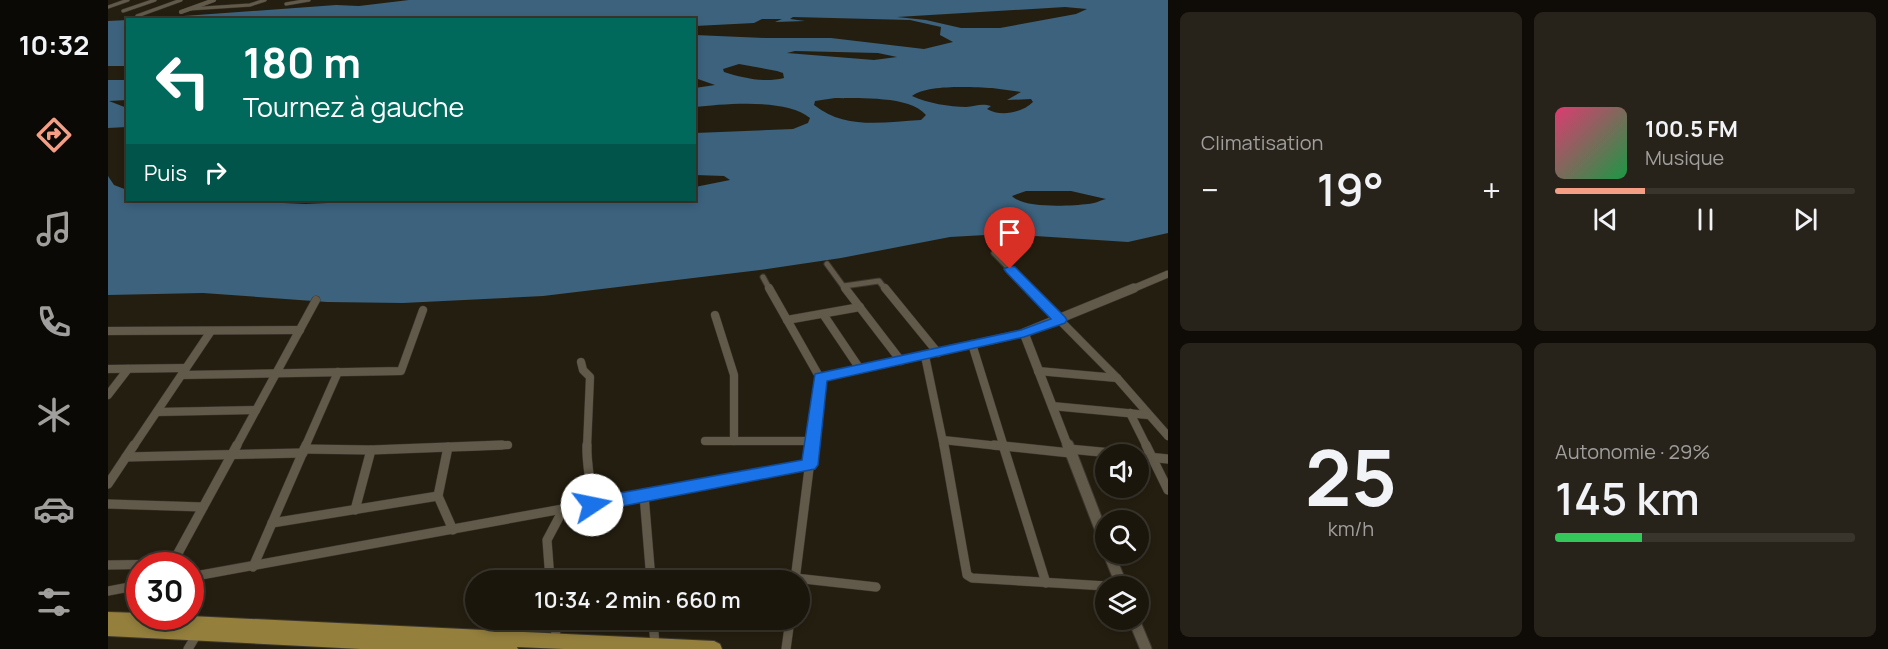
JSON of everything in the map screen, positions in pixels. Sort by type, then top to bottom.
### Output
[{"type":"highway","points":[[108,619],[355,646],[510,649]]},
{"type":"highway","points":[[108,629],[274,638],[556,639],[714,649]]},
{"type":"street","points":[[108,7],[128,0]]},
{"type":"street","points":[[123,11],[155,0]]},
{"type":"street","points":[[137,16],[181,0]]},
{"type":"street","points":[[181,12],[214,0]]},
{"type":"street","points":[[189,9],[250,5],[265,0]]},
{"type":"street","points":[[287,2],[295,0]]},
{"type":"street","points":[[287,2],[309,0]]},
{"type":"street","points":[[994,253],[1117,378],[1168,436]]},
{"type":"street","points":[[827,264],[901,361]]},
{"type":"street","points":[[820,378],[1024,333],[1168,274]]},
{"type":"street","points":[[763,277],[820,378],[796,570]]},
{"type":"street","points":[[844,286],[879,281],[938,352]]},
{"type":"street","points":[[179,552],[316,300]]},
{"type":"street","points":[[787,320],[860,307]]},
{"type":"street","points":[[108,369],[276,373],[401,371],[423,310]]},
{"type":"street","points":[[823,314],[860,369]]},
{"type":"street","points":[[715,315],[734,375],[734,441]]},
{"type":"street","points":[[108,331],[300,330]]},
{"type":"street","points":[[108,484],[112,471],[126,457],[211,331]]},
{"type":"street","points":[[1024,333],[1095,516]]},
{"type":"street","points":[[972,344],[1046,583]]},
{"type":"street","points":[[925,356],[944,440],[967,575],[972,579],[1095,585]]},
{"type":"street","points":[[581,362],[583,370],[590,377],[586,465],[592,487],[592,505]]},
{"type":"street","points":[[108,395],[128,369]]},
{"type":"street","points":[[1038,371],[1117,378]]},
{"type":"street","points":[[253,567],[338,372]]},
{"type":"street","points":[[1052,406],[1148,415]]},
{"type":"street","points":[[157,412],[256,410]]},
{"type":"street","points":[[1130,413],[1168,490]]},
{"type":"street","points":[[944,440],[1095,452]]},
{"type":"street","points":[[705,441],[812,441]]},
{"type":"street","points":[[126,457],[508,445]]},
{"type":"street","points":[[448,447],[438,496],[453,530]]},
{"type":"street","points":[[355,510],[371,450]]},
{"type":"street","points":[[1149,458],[1168,459]]},
{"type":"street","points":[[204,575],[809,465]]},
{"type":"street","points":[[644,495],[650,570]]},
{"type":"street","points":[[272,523],[438,496]]},
{"type":"street","points":[[108,504],[203,507]]},
{"type":"street","points":[[550,570],[548,540],[563,510]]},
{"type":"street","points":[[108,565],[126,565]]},
{"type":"street","points":[[810,580],[876,587]]},
{"type":"street","points":[[108,591],[126,588]]},
{"type":"street","points":[[556,630],[556,639]]},
{"type":"street","points":[[654,630],[655,645]]},
{"type":"street","points":[[786,649],[789,630]]},
{"type":"street","points":[[1138,630],[1146,649]]},
{"type":"street","points":[[188,649],[197,634]]},
{"type":"water","points":[[409,0],[1168,0],[1168,233],[1128,242],[1003,234],[950,237],[841,258],[760,270],[543,296],[403,303],[327,302],[203,293],[108,295],[108,176],[114,185],[126,190],[126,201],[235,201],[306,204],[370,201],[696,201],[696,187],[730,180],[724,176],[696,175],[696,133],[793,129],[808,123],[810,118],[786,107],[771,105],[738,104],[696,107],[696,88],[715,85],[696,78],[696,35],[831,38],[924,49],[953,42],[940,35],[941,27],[910,20],[793,17],[790,19],[805,21],[775,22],[782,19],[762,19],[754,23],[696,26],[696,18],[156,18],[336,5],[359,6]],"holes":[[[1065,7],[1087,9],[1076,14],[1000,28],[961,28],[926,20],[897,17]],[[795,51],[878,53],[897,57],[874,60],[787,53]],[[739,64],[777,71],[783,73],[784,78],[754,79],[724,72],[723,69]],[[939,88],[992,88],[1021,92],[1007,100],[1031,99],[1033,102],[1011,113],[998,113],[987,109],[991,106],[988,105],[953,106],[931,103],[912,96],[919,92]],[[835,98],[884,99],[908,104],[926,115],[921,120],[865,123],[826,113],[814,105],[815,101]],[[1026,191],[1071,191],[1106,199],[1090,204],[1060,206],[1027,203],[1012,196]]]},
{"type":"water","points":[[126,20],[126,66],[108,66],[108,21]]},
{"type":"water","points":[[108,80],[126,80],[126,100],[109,101],[126,108],[126,127],[108,128]]},
{"type":"route","points":[[592,505],[809,465],[820,378],[1024,333],[1060,320],[1010,269]]}]
